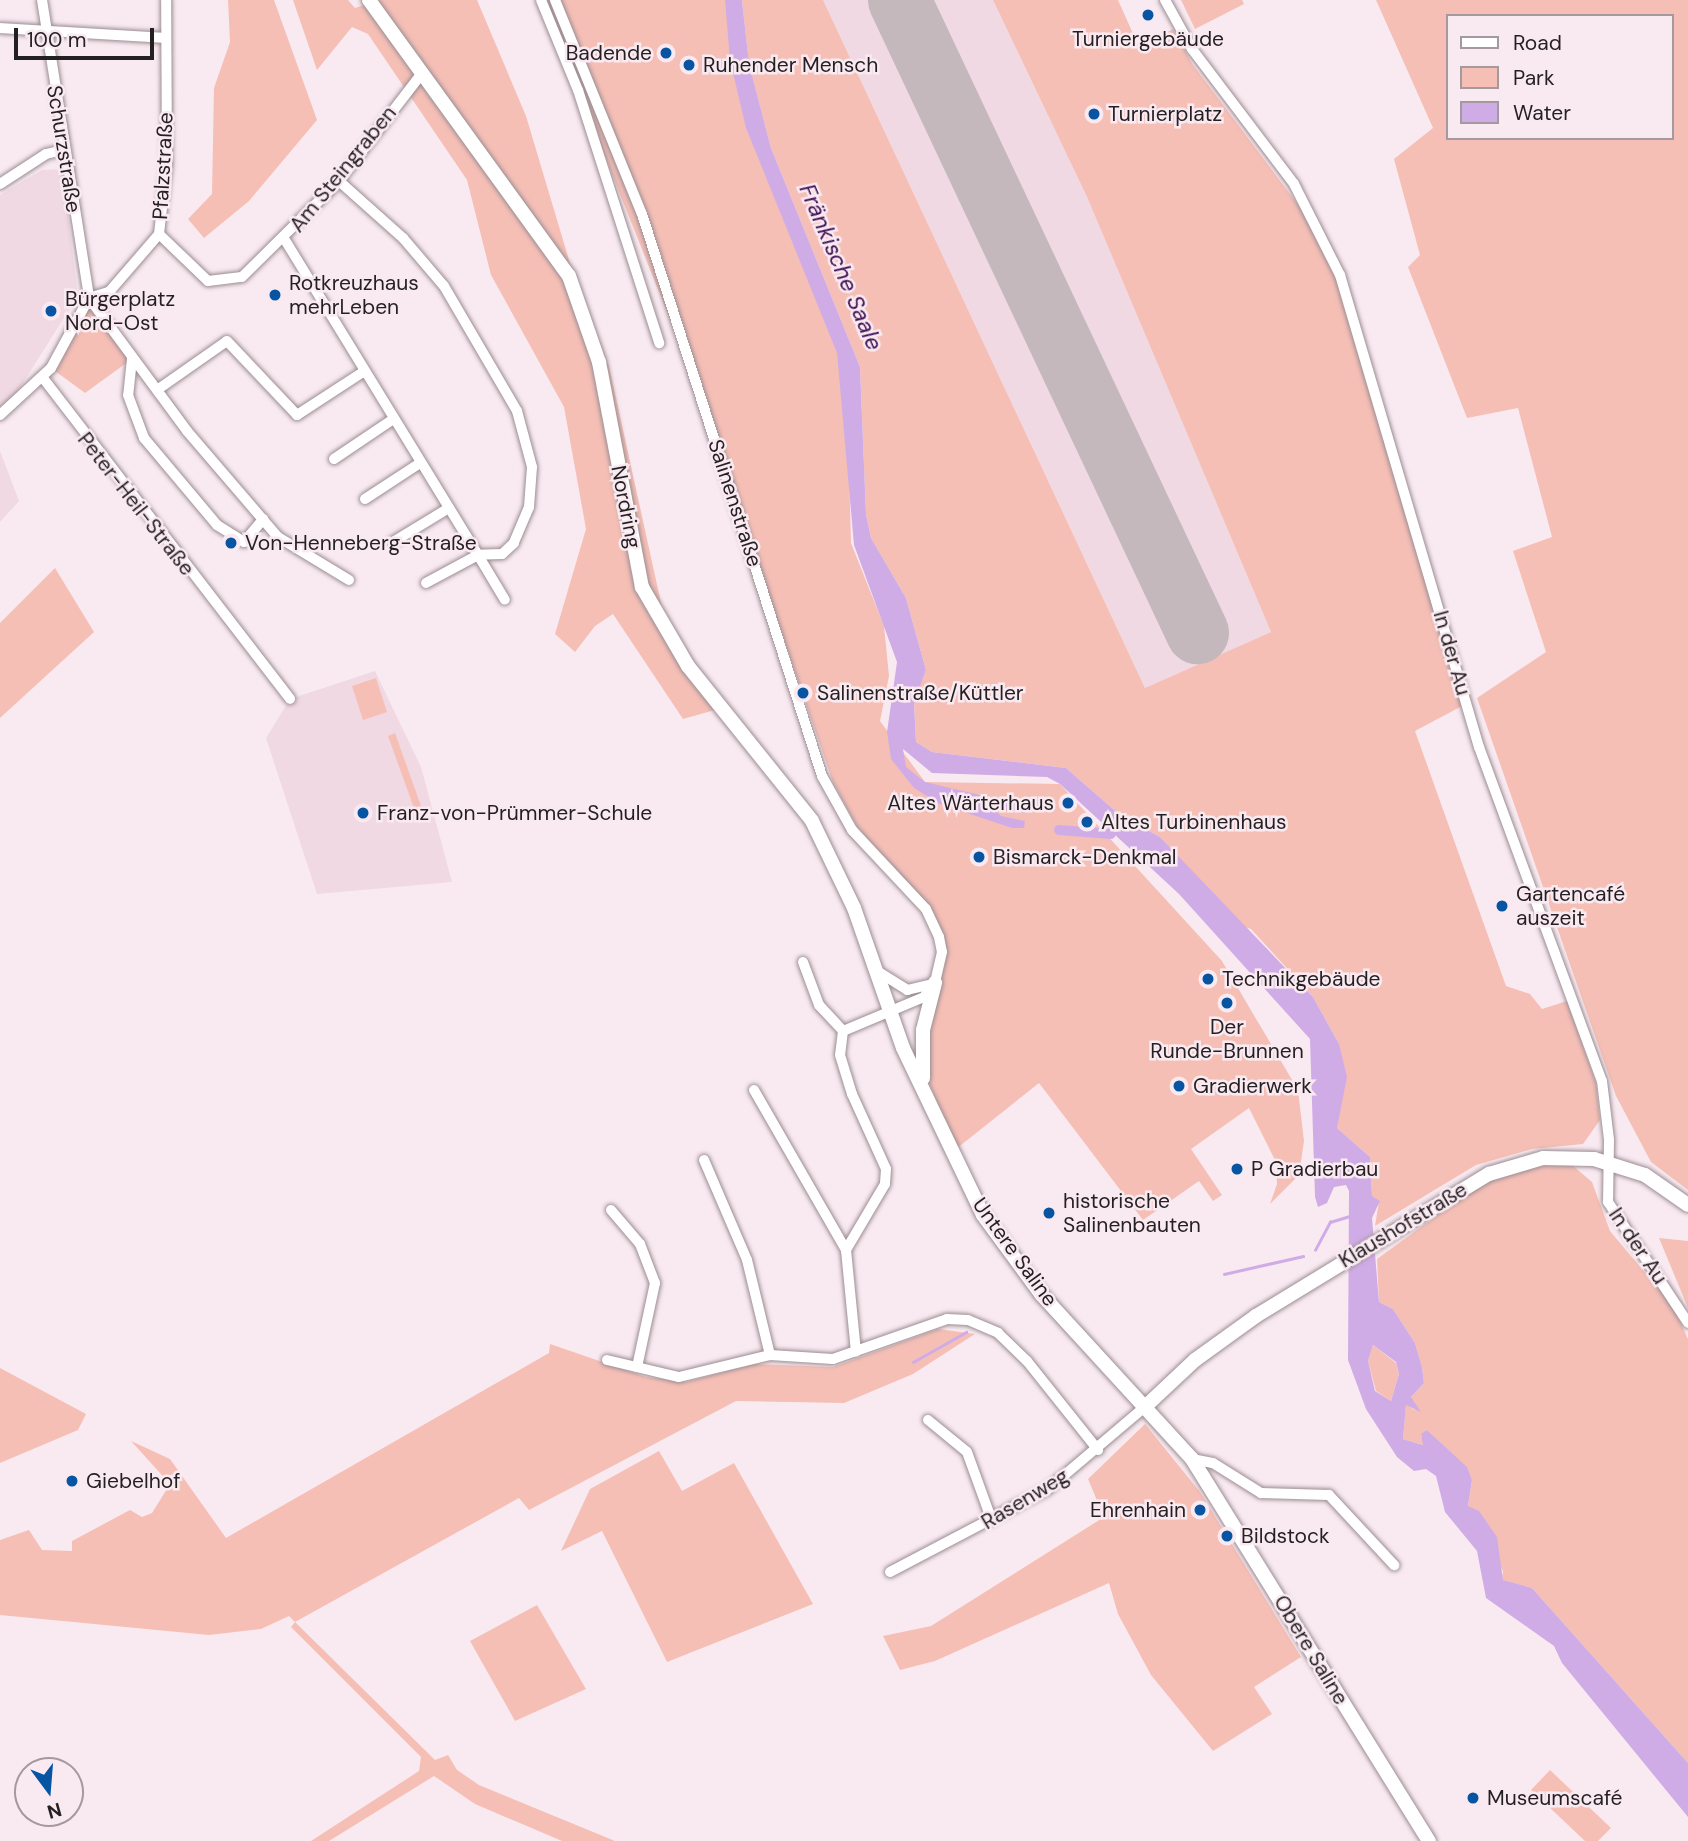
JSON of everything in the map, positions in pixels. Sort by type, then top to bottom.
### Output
[{"type":"main road","name":"Nordring","points":[[369,0],[569,276],[599,362],[642,587],[688,666],[812,821],[846,888],[891,1012]]},
{"type":"main road","points":[[924,1087],[921,1055],[935,983]]},
{"type":"main road","name":"Untere Saline","points":[[891,1012],[983,1215],[1041,1294],[1147,1405],[1192,1459]]},
{"type":"main road","name":"Klaushofstraße","points":[[1147,1405],[1195,1360],[1307,1284],[1454,1192],[1543,1158],[1609,1162],[1645,1175],[1688,1205]]},
{"type":"main road","name":"Obere Saline","points":[[1192,1459],[1429,1841]]},
{"type":"street","name":"Schurzstraße","points":[[43,0],[64,150],[89,298]]},
{"type":"street","name":"Pfalzstraße","points":[[89,298],[109,292],[159,234],[167,164],[166,0]]},
{"type":"street","points":[[541,0],[578,90],[659,343]]},
{"type":"street","name":"Salinenstraße","points":[[555,0],[645,225],[822,776],[852,830],[926,909],[942,952],[935,983]]},
{"type":"street","name":"In der Au","points":[[1165,0],[1192,49],[1294,184],[1340,275],[1479,747],[1602,1081],[1609,1162],[1606,1188],[1617,1221],[1688,1322]]},
{"type":"street","points":[[0,28],[166,38]]},
{"type":"street","name":"Am Steingraben","points":[[159,234],[193,271],[208,281],[225,283],[242,277],[285,240],[339,181],[423,72]]},
{"type":"street","points":[[0,184],[46,153],[64,150]]},
{"type":"street","points":[[339,181],[402,238],[444,286],[517,411],[532,467],[529,507],[514,543],[502,554],[478,555],[426,583]]},
{"type":"street","points":[[285,240],[363,372],[505,600]]},
{"type":"street","points":[[0,415],[43,378],[89,298],[132,359],[278,537],[349,580]]},
{"type":"street","points":[[157,390],[227,341],[297,415],[363,372]]},
{"type":"street","points":[[132,359],[128,395],[144,438],[216,525],[244,542],[263,519]]},
{"type":"street","name":"Peter-Heil-Straße","points":[[43,378],[290,699]]},
{"type":"street","points":[[334,459],[392,419]]},
{"type":"street","points":[[365,499],[420,463]]},
{"type":"street","points":[[393,542],[447,509]]},
{"type":"street","points":[[803,962],[819,1005],[843,1031],[840,1055],[852,1094],[886,1169],[885,1184],[846,1250]]},
{"type":"street","points":[[877,971],[907,989],[935,983]]},
{"type":"street","points":[[843,1031],[917,1001],[935,983]]},
{"type":"street","points":[[754,1090],[846,1250],[856,1352]]},
{"type":"street","points":[[704,1160],[747,1260],[770,1355]]},
{"type":"street","points":[[611,1210],[640,1244],[655,1283],[637,1367]]},
{"type":"street","points":[[607,1360],[679,1377],[770,1355],[833,1359],[947,1320],[968,1320],[998,1333],[1027,1361],[1098,1450]]},
{"type":"street","name":"Rasenweg","points":[[890,1572],[992,1521],[1098,1450],[1147,1405]]},
{"type":"street","points":[[928,1420],[967,1452],[992,1521]]},
{"type":"street","points":[[1192,1459],[1213,1463],[1261,1493],[1329,1495],[1394,1564]]},
{"type":"shaded area","points":[[823,0],[993,0],[1087,197],[1271,632],[1145,688]]},
{"type":"shaded area","points":[[62,169],[78,296],[0,419],[0,195],[42,170]]},
{"type":"shaded area","points":[[0,451],[19,501],[0,522]]},
{"type":"shaded area","name":"Franz-von-Prümmer-Schule","points":[[375,671],[421,767],[452,882],[317,894],[266,738],[290,699]]},
{"type":"green space","points":[[228,0],[274,0],[317,120],[249,201],[204,238],[188,219],[212,194],[214,88],[230,42]]},
{"type":"green space","points":[[293,0],[348,0],[355,8],[380,0],[477,0],[526,116],[575,280],[609,366],[665,621],[722,708],[683,719],[613,614],[595,626],[575,652],[555,634],[586,529],[564,407],[491,275],[467,180],[368,34],[352,27],[317,70]]},
{"type":"green space","points":[[543,0],[733,0],[737,65],[846,359],[851,543],[884,626],[889,676],[880,721],[925,782],[1060,784],[1222,961],[1298,1090],[1304,1141],[1299,1175],[1270,1204],[1277,1184],[1276,1162],[1249,1108],[1191,1149],[1222,1195],[1213,1201],[1199,1181],[1143,1220],[1039,1083],[956,1149],[921,1063],[942,952],[920,902],[856,825],[833,782],[701,398]]},
{"type":"green space","points":[[742,0],[823,0],[1145,688],[1271,632],[1087,197],[993,0],[1118,0],[1139,47],[1173,29],[1193,65],[1299,206],[1333,268],[1462,706],[1415,731],[1506,986],[1530,994],[1542,1009],[1567,1001],[1596,1083],[1600,1120],[1583,1144],[1532,1149],[1476,1165],[1375,1226],[1379,1201],[1372,1196],[1370,1157],[1337,1128],[1339,1044],[1313,997],[1251,929],[1242,926],[1160,837],[1120,815],[1066,768],[932,752],[916,742],[914,702],[926,670],[906,598],[871,538],[866,514],[860,367],[771,148],[749,65]]},
{"type":"green space","points":[[1181,0],[1242,0],[1244,4],[1195,29]]},
{"type":"green space","points":[[1376,0],[1688,0],[1688,1190],[1651,1162],[1616,1096],[1477,698],[1546,652],[1513,551],[1552,537],[1518,408],[1467,418],[1408,267],[1420,255],[1394,159],[1433,128]]},
{"type":"green space","points":[[89,298],[132,359],[85,393],[51,368]]},
{"type":"green space","points":[[55,568],[94,632],[0,718],[0,623]]},
{"type":"green space","points":[[376,678],[387,712],[363,720],[352,686]]},
{"type":"green space","points":[[395,733],[426,820],[419,822],[388,736]]},
{"type":"green space","points":[[1572,1165],[1592,1182],[1610,1231],[1673,1306],[1688,1339],[1688,1763],[1532,1588],[1502,1580],[1503,1571],[1468,1506],[1472,1480],[1466,1467],[1427,1430],[1421,1435],[1424,1445],[1403,1439],[1406,1404],[1415,1410],[1411,1397],[1424,1383],[1422,1367],[1415,1343],[1393,1309],[1379,1302],[1377,1259],[1479,1185],[1536,1166]]},
{"type":"green space","points":[[1659,1238],[1688,1241],[1688,1308]]},
{"type":"green space","points":[[938,1329],[975,1334],[913,1374],[844,1403],[736,1401],[529,1510],[519,1498],[295,1622],[289,1616],[261,1629],[209,1635],[0,1615],[0,1540],[29,1530],[42,1550],[72,1551],[72,1541],[130,1510],[142,1517],[152,1513],[170,1484],[131,1441],[170,1459],[226,1538],[549,1353],[550,1344],[646,1377],[686,1382],[754,1364],[833,1367]]},
{"type":"green space","points":[[1373,1345],[1396,1363],[1399,1374],[1391,1401],[1376,1391],[1368,1361]]},
{"type":"green space","points":[[0,1368],[86,1414],[78,1430],[0,1463]]},
{"type":"green space","points":[[1145,1424],[1200,1492],[1301,1657],[1254,1687],[1272,1714],[1213,1751],[1151,1675],[1118,1614],[1109,1583],[935,1661],[900,1670],[883,1636],[931,1626],[1104,1517],[1088,1479]]},
{"type":"green space","points":[[659,1451],[682,1491],[734,1463],[813,1604],[667,1662],[602,1531],[561,1551],[590,1489]]},
{"type":"green space","points":[[537,1605],[586,1689],[515,1721],[470,1641]]},
{"type":"green space","points":[[295,1622],[435,1760],[448,1755],[457,1770],[479,1785],[615,1841],[562,1841],[475,1804],[434,1776],[329,1841],[311,1841],[419,1771],[421,1757],[291,1627]]},
{"type":"green space","points":[[1550,1770],[1611,1828],[1598,1841],[1585,1841],[1531,1790]]},
{"type":"water","points":[[725,0],[742,0],[749,64],[771,148],[860,367],[866,514],[871,538],[906,598],[926,670],[914,703],[916,742],[932,752],[1066,768],[1120,815],[1160,837],[1313,997],[1339,1044],[1347,1077],[1337,1128],[1370,1157],[1372,1196],[1380,1201],[1372,1218],[1379,1302],[1393,1309],[1415,1343],[1422,1367],[1424,1383],[1411,1397],[1421,1412],[1406,1405],[1403,1439],[1423,1445],[1421,1434],[1427,1430],[1467,1467],[1472,1480],[1468,1506],[1479,1511],[1497,1537],[1503,1580],[1532,1588],[1688,1763],[1688,1817],[1562,1663],[1554,1646],[1486,1598],[1477,1551],[1445,1512],[1436,1476],[1426,1469],[1414,1471],[1397,1457],[1366,1409],[1348,1360],[1349,1191],[1346,1185],[1334,1187],[1327,1203],[1318,1207],[1315,1197],[1310,1039],[1179,894],[1060,784],[1047,777],[932,773],[903,749],[906,767],[925,782],[1026,806],[1025,813],[991,807],[1001,816],[1025,821],[1024,828],[1012,828],[940,804],[914,788],[891,759],[887,732],[897,662],[854,545],[837,353],[746,128],[730,60]],"holes":[[[1373,1345],[1396,1362],[1399,1374],[1391,1401],[1375,1391],[1368,1361]]]},
{"type":"waterway","points":[[1059,830],[1111,834]]},
{"type":"waterway","points":[[1315,1250],[1330,1222],[1350,1216]]},
{"type":"waterway","points":[[1224,1274],[1303,1256]]},
{"type":"waterway","points":[[913,1362],[966,1332]]},
{"type":"runway","points":[[899,0],[1197,632]]},
{"type":"place","name":"Turniergebäude","points":[[1148,15]]},
{"type":"place","name":"Badende","points":[[666,53]]},
{"type":"place","name":"Ruhender Mensch","points":[[689,65]]},
{"type":"place","name":"Turnierplatz","points":[[1094,114]]},
{"type":"place","name":"Rotkreuzhaus mehrLeben","points":[[275,295]]},
{"type":"place","name":"Bürgerplatz Nord-Ost","points":[[51,311]]},
{"type":"place","name":"Von-Henneberg-Straße","points":[[231,543]]},
{"type":"place","name":"Salinenstraße/Küttler","points":[[803,693]]},
{"type":"place","name":"Altes Wärterhaus","points":[[1068,803]]},
{"type":"place","name":"Franz-von-Prümmer-Schule","points":[[363,813]]},
{"type":"place","name":"Altes Turbinenhaus","points":[[1087,822]]},
{"type":"place","name":"Bismarck-Denkmal","points":[[979,857]]},
{"type":"place","name":"Gartencafé auszeit","points":[[1502,906]]},
{"type":"place","name":"Technikgebäude","points":[[1208,979]]},
{"type":"place","name":"Der Runde-Brunnen","points":[[1227,1003]]},
{"type":"place","name":"Gradierwerk","points":[[1179,1086]]},
{"type":"place","name":"P Gradierbau","points":[[1237,1169]]},
{"type":"place","name":"historische Salinenbauten","points":[[1049,1213]]},
{"type":"place","name":"Giebelhof","points":[[72,1481]]},
{"type":"place","name":"Ehrenhain","points":[[1200,1510]]},
{"type":"place","name":"Bildstock","points":[[1227,1536]]},
{"type":"place","name":"Museumscafé","points":[[1473,1798]]},
{"type":"water label","name":"Fränkische Saale","points":[[841,267]]}]
